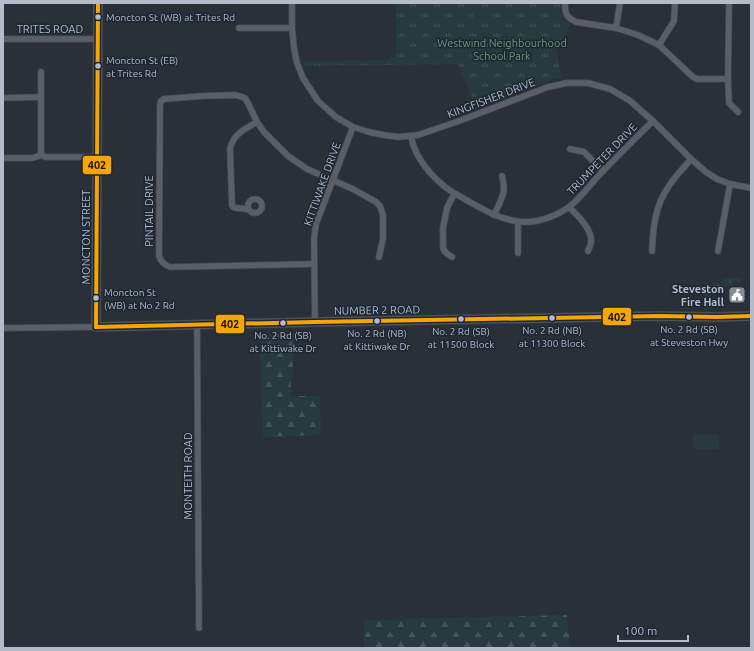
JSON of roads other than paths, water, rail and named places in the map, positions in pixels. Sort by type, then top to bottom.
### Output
[{"type":"street","name":"MONCTON STREET","points":[[96,327],[98,3]]},
{"type":"street","name":"KINGFISHER DRIVE","points":[[292,3],[294,48],[297,63],[303,78],[318,101],[336,117],[353,127],[384,135],[398,137],[411,136],[429,132],[548,87],[567,83],[588,83],[610,89],[629,100],[706,172],[717,179],[730,184],[751,188]]},
{"type":"street","points":[[565,3],[565,12],[567,16],[576,22],[616,28],[638,35],[659,45],[697,78],[728,79]]},
{"type":"street","points":[[616,28],[620,3]]},
{"type":"street","points":[[659,45],[674,21],[675,3]]},
{"type":"street","points":[[729,3],[729,102],[738,112]]},
{"type":"street","points":[[239,28],[292,28]]},
{"type":"street","name":"TRITES ROAD","points":[[3,39],[98,39]]},
{"type":"street","points":[[41,72],[41,155]]},
{"type":"street","name":"PINTAIL DRIVE","points":[[257,122],[248,103],[244,98],[236,95],[170,98],[161,101],[160,260],[166,266],[170,267],[314,264]]},
{"type":"street","points":[[3,98],[41,98]]},
{"type":"street","name":"TRUMPETER DRIVE","points":[[411,136],[418,155],[430,174],[454,194],[504,219],[518,222],[535,221],[554,216],[575,202],[603,171],[653,121]]},
{"type":"street","points":[[248,208],[236,208],[232,205],[230,149],[234,138],[257,122],[276,146],[307,169],[353,189],[376,202],[380,206],[383,215],[383,239],[380,257]]},
{"type":"street","name":"KITTIWAKE DRIVE","points":[[315,322],[314,239],[316,224],[353,127]]},
{"type":"street","points":[[570,149],[584,152],[603,171]]},
{"type":"street","points":[[3,158],[33,158],[41,155],[46,157],[97,157]]},
{"type":"street","points":[[652,251],[653,226],[659,203],[668,186],[691,159]]},
{"type":"street","points":[[494,215],[504,194],[505,184],[502,176]]},
{"type":"street","points":[[718,251],[730,184]]},
{"type":"street","points":[[452,257],[446,253],[443,248],[442,228],[447,208],[454,194]]},
{"type":"street","points":[[569,206],[582,221],[589,233],[591,243],[588,251]]},
{"type":"street","points":[[518,222],[518,253]]},
{"type":"street","name":"NUMBER 2 ROAD","points":[[3,328],[644,316],[751,316]]},
{"type":"street","name":"MONTEITH ROAD","points":[[197,324],[200,628]]},
{"type":"place","name":"Moncton St (WB) at Trites Rd","points":[[98,17]]},
{"type":"place","name":"Moncton St (EB) at Trites Rd","points":[[98,66]]},
{"type":"place","name":"Steveston Fire Hall","points":[[737,295]]},
{"type":"place","name":"Moncton St (WB) at No 2 Rd","points":[[96,298]]},
{"type":"place","name":"No. 2 Rd (SB) at Steveston Hwy","points":[[689,317]]},
{"type":"place","name":"No. 2 Rd (NB) at 11300 Block","points":[[552,318]]},
{"type":"place","name":"No. 2 Rd (SB) at 11500 Block","points":[[461,319]]},
{"type":"place","name":"No. 2 Rd (NB) at Kittiwake Dr","points":[[377,321]]},
{"type":"place","name":"No. 2 Rd (SB) at Kittiwake Dr","points":[[283,323]]},
{"type":"park label","name":"Westwind Neighbourhood School Park","points":[[502,49]]}]
